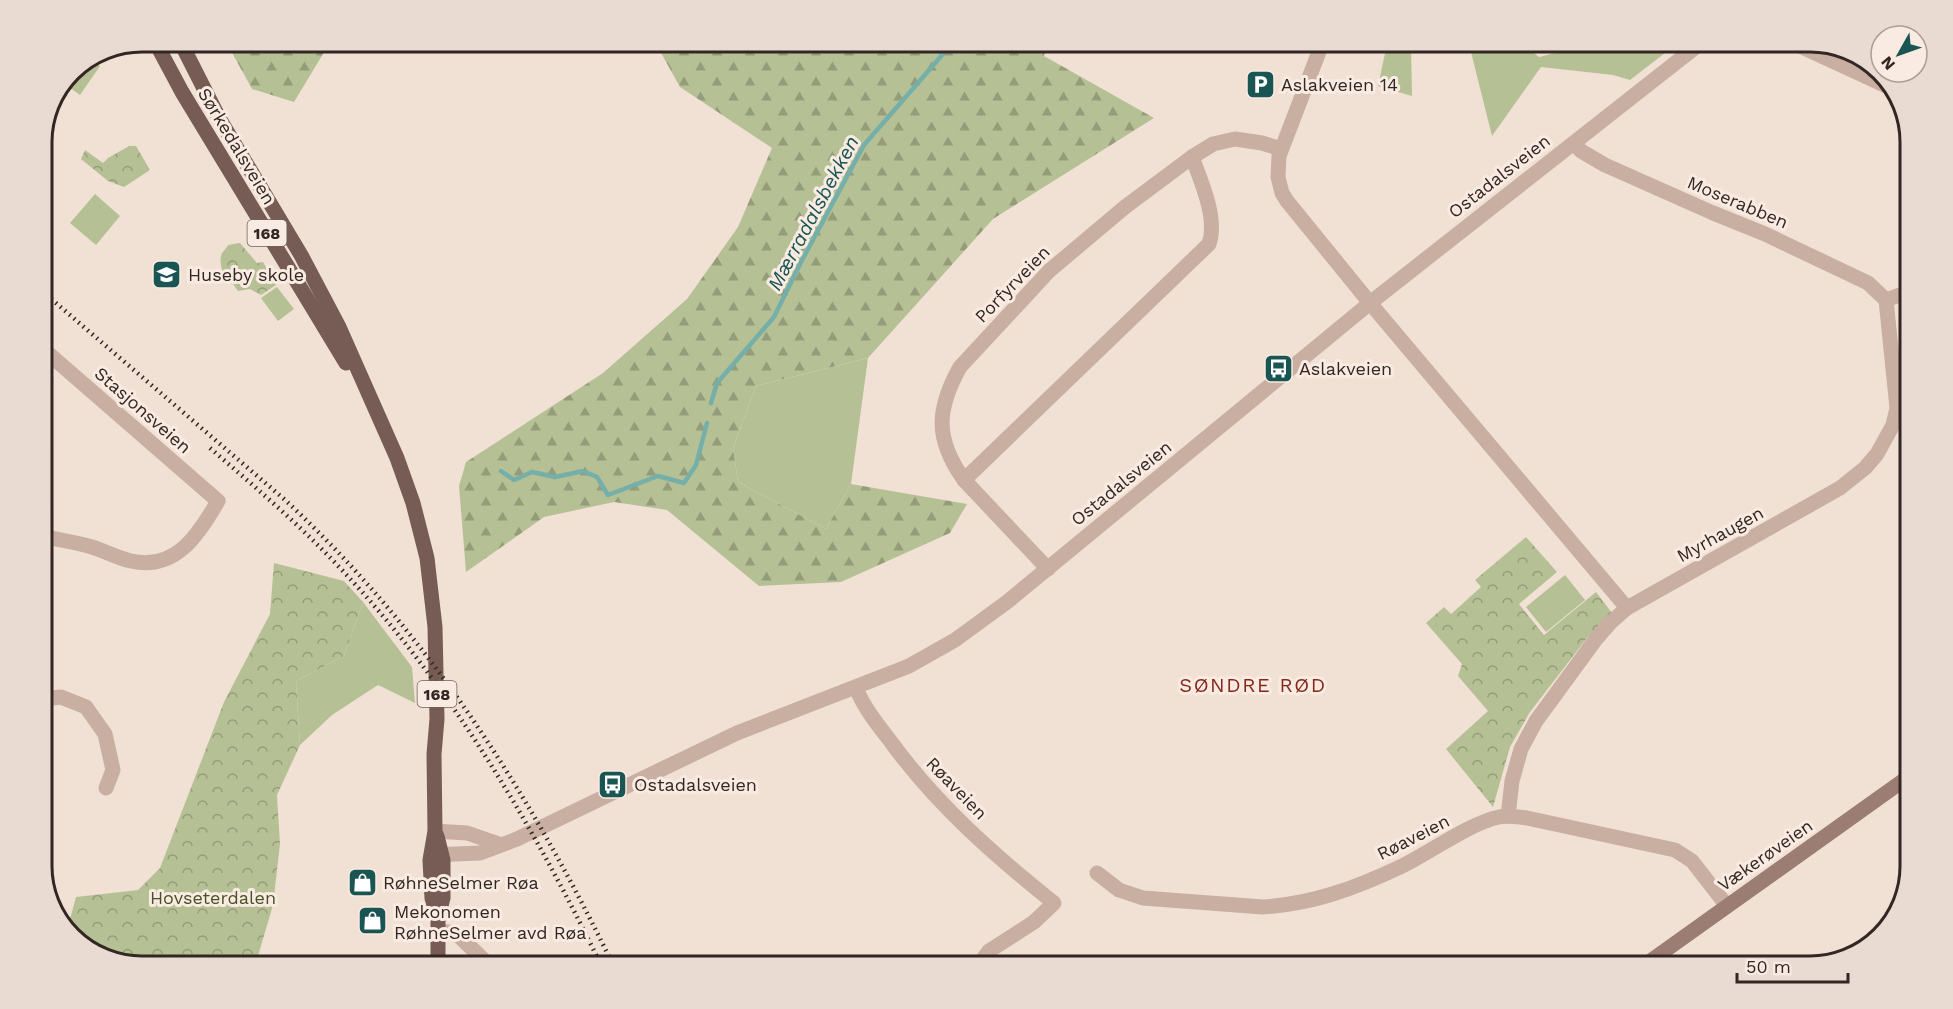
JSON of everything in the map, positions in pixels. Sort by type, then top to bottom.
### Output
[{"type":"main road","name":"Sørkedalsveien","points":[[161,52],[188,102],[378,414]]},
{"type":"main road","name":"Sørkedalsveien","points":[[186,52],[219,118],[301,255],[339,327],[398,458],[413,503],[427,558],[433,602],[437,674],[438,719],[434,754],[435,831],[436,855],[443,898],[438,925],[438,956]]},
{"type":"main road","name":"Vækerøveien","points":[[1657,956],[1900,783]]},
{"type":"street","points":[[1319,52],[1281,149],[1278,177],[1282,193],[1370,303],[1627,608]]},
{"type":"street","name":"Ostadalsveien","points":[[436,855],[480,853],[534,831],[737,733],[909,666],[955,640],[999,609],[1370,303],[1689,52]]},
{"type":"street","points":[[1814,52],[1876,81]]},
{"type":"street","name":"Porfyrveien","points":[[1048,568],[964,480],[947,453],[941,427],[945,399],[960,367],[1049,271],[1125,207],[1192,157],[1213,144],[1235,139],[1262,143],[1281,149]]},
{"type":"street","name":"Moserabben","points":[[1574,143],[1581,151],[1605,165],[1765,234],[1868,283],[1886,300]]},
{"type":"street","points":[[964,480],[1209,244],[1212,237],[1211,216],[1192,157]]},
{"type":"street","points":[[1886,300],[1900,295]]},
{"type":"street","name":"Myrhaugen","points":[[1508,816],[1512,781],[1521,748],[1536,721],[1610,623],[1627,608],[1854,479],[1877,454],[1898,408],[1886,300]]},
{"type":"street","name":"Stasjonsveien","points":[[53,358],[218,501],[196,533],[181,550],[166,560],[148,563],[128,561],[92,547],[53,538]]},
{"type":"street","name":"Røaveien","points":[[856,688],[871,716],[928,790],[956,819],[1054,903],[1035,922],[989,951],[985,956]]},
{"type":"street","points":[[53,698],[61,697],[86,707],[105,734],[113,770],[106,788]]},
{"type":"street","name":"Røaveien","points":[[1097,873],[1119,890],[1143,898],[1263,907],[1282,906],[1322,898],[1356,887],[1402,866],[1480,824],[1497,817],[1508,816],[1527,818],[1675,850],[1692,861],[1727,906]]},
{"type":"street","points":[[435,831],[467,833],[499,844]]},
{"type":"street","points":[[438,925],[455,934],[479,956]]},
{"type":"green space","points":[[232,52],[324,52],[294,102],[252,89]]},
{"type":"green space","points":[[661,52],[1045,52],[1044,56],[1154,118],[993,219],[868,358],[756,386],[733,448],[738,482],[826,529],[851,484],[967,504],[950,533],[841,582],[759,586],[667,510],[614,502],[544,517],[466,572],[459,486],[466,462],[603,373],[687,299],[738,227],[772,148],[680,87]]},
{"type":"green space","points":[[1385,52],[1411,52],[1412,96],[1378,86]]},
{"type":"green space","points":[[1471,52],[1533,52],[1539,57],[1559,52],[1666,52],[1630,80],[1613,75],[1541,67],[1492,136]]},
{"type":"green space","points":[[98,65],[100,66],[80,95],[71,89],[79,79]]},
{"type":"green space","points":[[129,146],[136,146],[150,170],[124,187],[108,181],[81,159],[85,150],[103,163]]},
{"type":"green space","points":[[95,194],[120,216],[96,245],[70,223]]},
{"type":"green space","points":[[240,243],[257,263],[263,262],[276,285],[261,295],[250,289],[238,291],[233,284],[227,282],[224,276],[221,264],[222,253],[228,245]]},
{"type":"green space","points":[[277,287],[294,309],[278,321],[261,298]]},
{"type":"green space","points":[[868,358],[851,484],[826,529],[738,482],[733,448],[756,386]]},
{"type":"green space","points":[[1526,537],[1557,572],[1519,604],[1544,635],[1596,592],[1612,613],[1587,638],[1530,712],[1510,747],[1493,807],[1446,749],[1488,711],[1458,676],[1462,664],[1426,623],[1444,607],[1451,614],[1481,587],[1475,580]]},
{"type":"green space","name":"Hovseterdalen","points":[[274,563],[344,581],[363,602],[344,656],[296,681],[300,745],[277,795],[280,844],[273,905],[258,956],[131,956],[103,947],[83,934],[70,919],[76,897],[138,890],[160,868],[224,702],[270,614]]},
{"type":"green space","points":[[1565,575],[1585,600],[1546,632],[1526,607]]},
{"type":"green space","points":[[363,602],[412,667],[415,703],[378,685],[332,715],[300,745],[296,681],[344,656]]},
{"type":"waterway","name":"Mærradalsbekken","points":[[711,403],[717,383],[774,317],[864,145],[943,54],[940,52]]},
{"type":"waterway","name":"Mærradalsbekken","points":[[501,471],[514,480],[532,472],[555,477],[583,471],[597,477],[608,495],[658,476],[684,483],[696,465],[707,423]]},
{"type":"railway","points":[[53,300],[284,499],[336,550],[384,603],[429,659],[471,717],[510,777],[582,902],[609,956]]},
{"type":"railway","points":[[210,448],[310,537],[381,613],[418,660],[453,708],[518,809],[596,956]]},
{"type":"place","name":"Aslakveien 14","points":[[1260,84]]},
{"type":"place","name":"Huseby skole","points":[[167,274]]},
{"type":"place","name":"Aslakveien","points":[[1278,368]]},
{"type":"place","name":"Ostadalsveien","points":[[613,784]]},
{"type":"place","name":"RøhneSelmer Røa","points":[[362,882]]},
{"type":"place","name":"Mekonomen RøhneSelmer avd Røa","points":[[373,921]]},
{"type":"district","name":"SØNDRE RØD","points":[[1253,685]]}]
